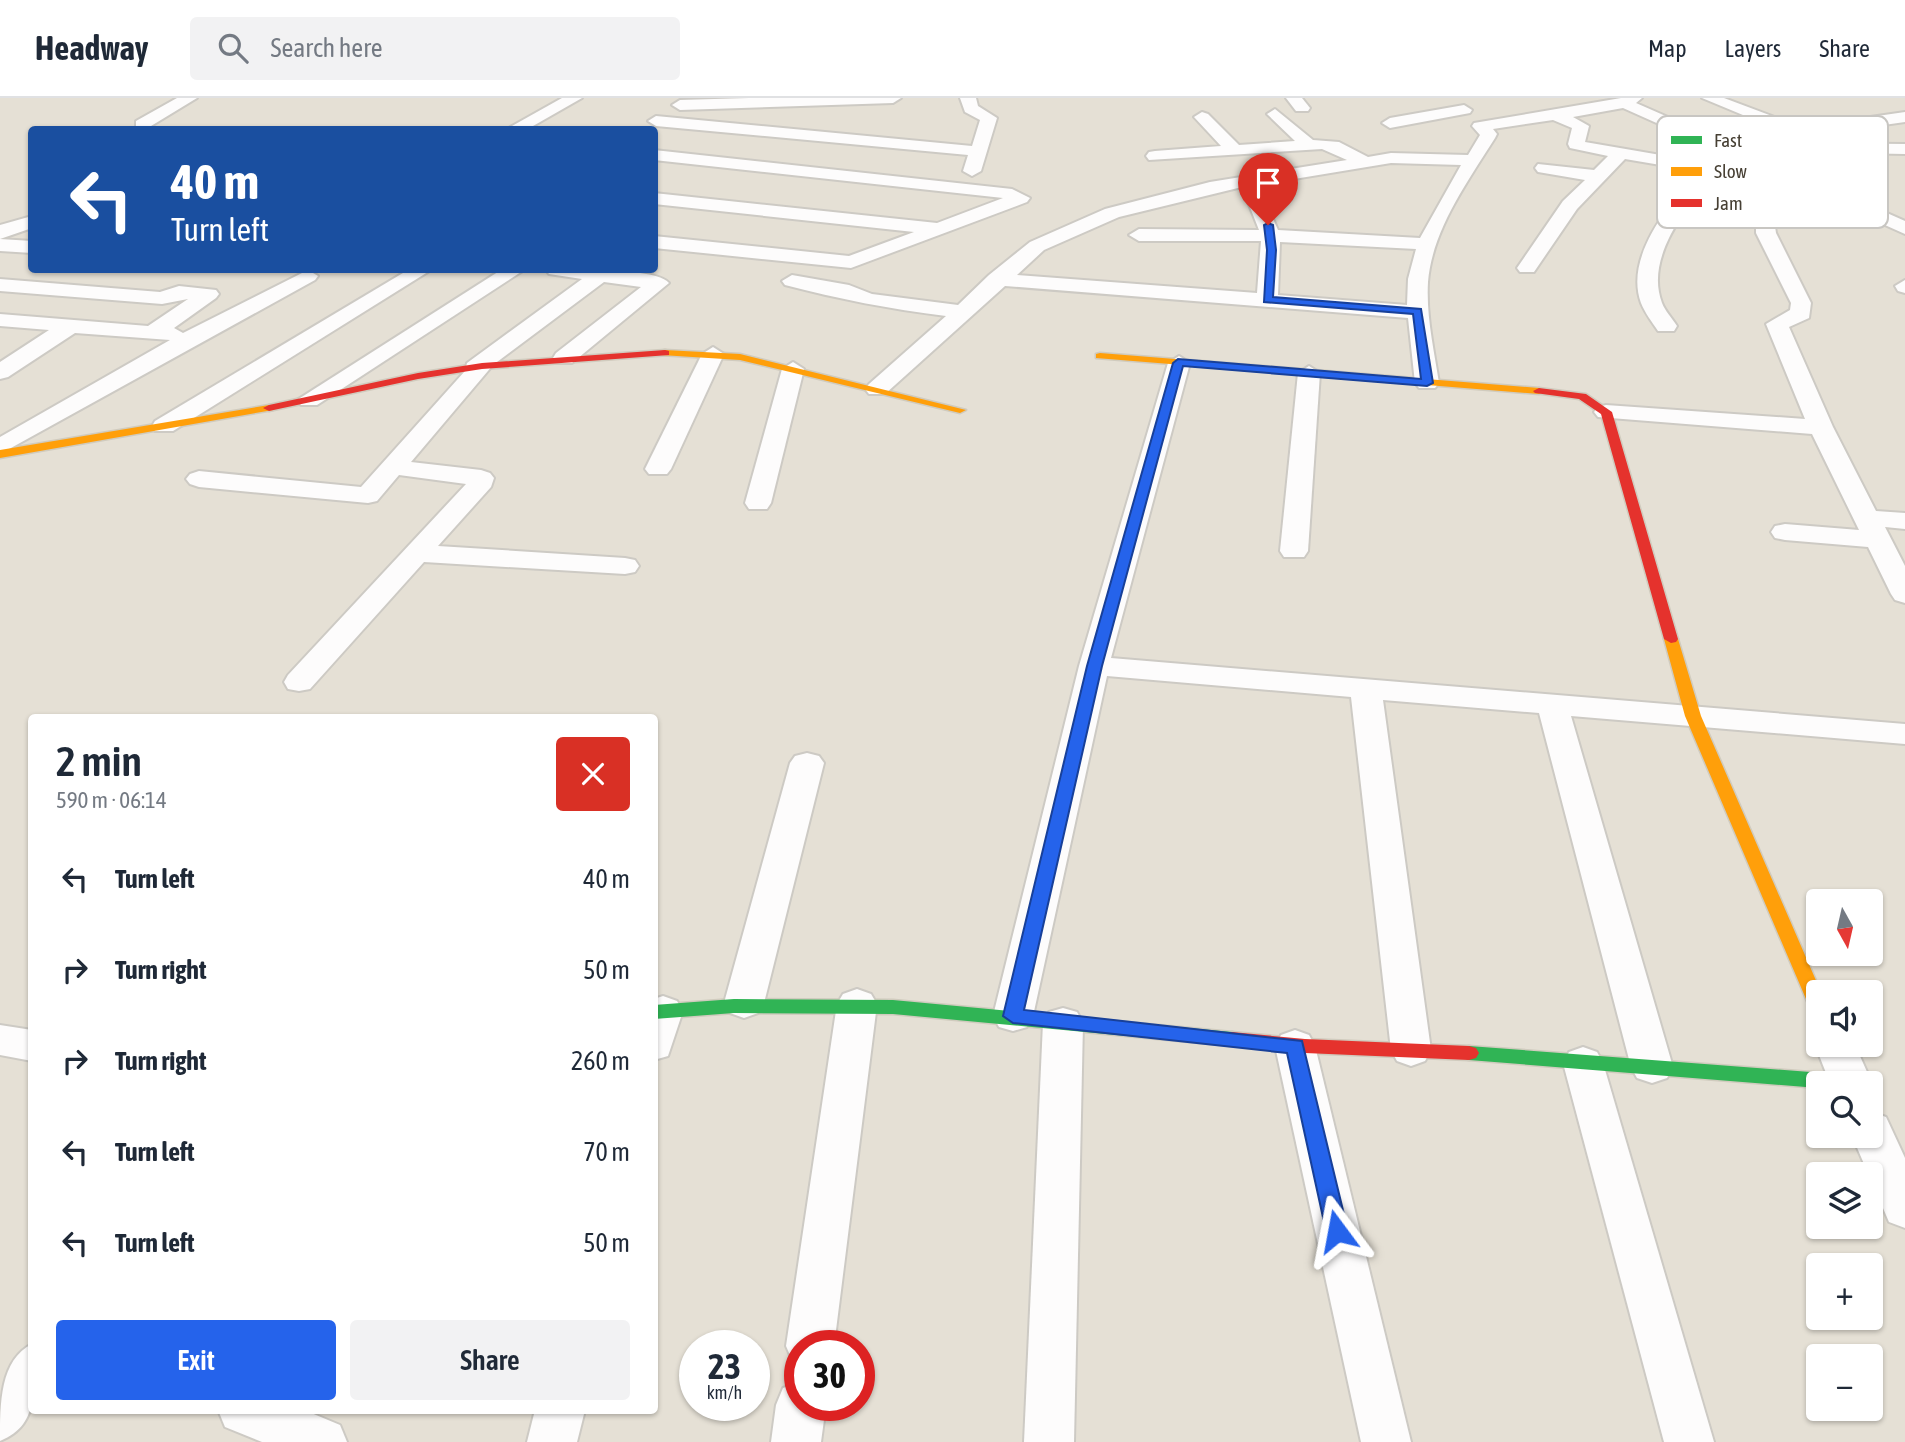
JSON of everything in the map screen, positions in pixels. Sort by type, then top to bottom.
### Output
[{"type":"street","points":[[143,126],[189,98]]},
{"type":"street","points":[[521,126],[574,98]]},
{"type":"street","points":[[649,125],[685,101],[893,98]]},
{"type":"street","points":[[968,98],[971,109],[989,118],[976,151],[968,189]]},
{"type":"street","points":[[1443,98],[1487,124]]},
{"type":"street","points":[[1715,100],[1753,98]]},
{"type":"street","points":[[1715,100],[1757,116]]},
{"type":"street","points":[[1427,383],[1418,312],[1418,279],[1429,244],[1489,134],[1480,125],[1556,115],[1629,101],[1660,116]]},
{"type":"street","points":[[1203,108],[1234,150]]},
{"type":"street","points":[[1407,156],[1388,130],[1464,110]]},
{"type":"street","points":[[1275,114],[1309,145]]},
{"type":"street","points":[[1556,115],[1581,126],[1577,145],[1657,160]]},
{"type":"street","points":[[649,125],[976,151]]},
{"type":"street","points":[[1155,156],[1329,145],[1365,162]]},
{"type":"street","points":[[1527,268],[1546,235],[1596,176],[1628,154],[1657,152]]},
{"type":"street","points":[[658,155],[1012,194],[1021,198],[841,264],[658,242]]},
{"type":"street","points":[[877,389],[996,279],[1037,246],[1073,228],[1142,203],[1248,181],[1407,156],[1474,160]]},
{"type":"street","points":[[1544,168],[1596,176]]},
{"type":"street","points":[[1248,181],[1271,236],[1268,300]]},
{"type":"street","points":[[658,198],[942,229]]},
{"type":"street","points":[[1888,220],[1905,228]]},
{"type":"street","points":[[0,233],[17,224],[28,223]]},
{"type":"street","points":[[1663,228],[1652,261],[1650,300],[1666,327]]},
{"type":"street","points":[[1766,228],[1801,303],[1801,313],[1777,324],[1779,330],[1821,427],[1905,594]]},
{"type":"street","points":[[1139,234],[1271,236],[1429,244]]},
{"type":"street","points":[[0,244],[28,247]]},
{"type":"street","points":[[164,426],[416,273]]},
{"type":"street","points":[[309,400],[509,273]]},
{"type":"street","points":[[564,358],[658,286],[654,281],[583,273]]},
{"type":"street","points":[[199,479],[368,495],[478,367],[601,275]]},
{"type":"street","points":[[0,447],[194,336],[308,276]]},
{"type":"street","points":[[996,279],[1418,312]]},
{"type":"street","points":[[792,281],[849,291],[867,300],[961,312]]},
{"type":"street","points":[[0,285],[162,298],[181,292],[209,294],[152,333]]},
{"type":"street","points":[[0,320],[194,336]]},
{"type":"street","points":[[0,372],[70,326]]},
{"type":"street","points":[[0,454],[309,400],[418,376],[564,358],[654,352],[740,356],[960,410]]},
{"type":"street","points":[[658,469],[713,354]]},
{"type":"street","points":[[1100,356],[1572,394],[1592,399],[1606,412],[1693,716],[1807,980]]},
{"type":"street","points":[[1013,1016],[1094,666],[1178,363]]},
{"type":"street","points":[[758,503],[793,369]]},
{"type":"street","points":[[1294,551],[1309,373]]},
{"type":"street","points":[[1606,412],[1821,427]]},
{"type":"street","points":[[299,682],[480,486],[481,478],[394,467]]},
{"type":"street","points":[[1785,532],[1874,529],[1905,521]]},
{"type":"street","points":[[420,552],[625,566]]},
{"type":"street","points":[[1094,666],[1905,734]]},
{"type":"street","points":[[1366,688],[1410,1050]]},
{"type":"street","points":[[1552,704],[1652,1068]]},
{"type":"street","points":[[744,1003],[807,763]]},
{"type":"street","points":[[658,1022],[744,1003],[857,1004],[1013,1016],[1295,1046],[1410,1050],[1806,1080]]},
{"type":"street","points":[[812,1330],[857,1004]]},
{"type":"street","points":[[1049,1442],[1063,1023]]},
{"type":"street","points":[[0,1040],[28,1045]]},
{"type":"street","points":[[1295,1046],[1385,1442]]},
{"type":"street","points":[[1584,1063],[1689,1442]]},
{"type":"street","points":[[1879,1148],[1905,1209]]},
{"type":"street","points":[[0,1417],[28,1372]]},
{"type":"street","points":[[253,1414],[322,1442]]},
{"type":"street","points":[[552,1442],[559,1414]]},
{"type":"street","points":[[796,1442],[799,1421]]},
{"type":"shaded area","points":[[0,98],[1905,98],[1905,1442],[0,1442]]},
{"type":"traffic: fast","points":[[658,1012],[734,1006],[893,1007],[1232,1039]]},
{"type":"traffic: fast","points":[[1469,1053],[1806,1080]]},
{"type":"traffic: slow","points":[[665,353],[740,357],[960,410]]},
{"type":"traffic: slow","points":[[1100,356],[1539,391]]},
{"type":"traffic: slow","points":[[0,454],[269,408]]},
{"type":"traffic: slow","points":[[1671,639],[1693,716],[1807,980]]},
{"type":"traffic: jam","points":[[269,408],[418,376],[482,366],[665,353]]},
{"type":"traffic: jam","points":[[1539,391],[1582,396],[1606,412],[1671,639]]},
{"type":"traffic: jam","points":[[1232,1039],[1305,1046],[1469,1053]]},
{"type":"route","points":[[1268,225],[1272,250],[1268,300],[1418,312],[1427,383],[1178,363],[1094,666],[1013,1016],[1295,1046],[1337,1231]]}]
